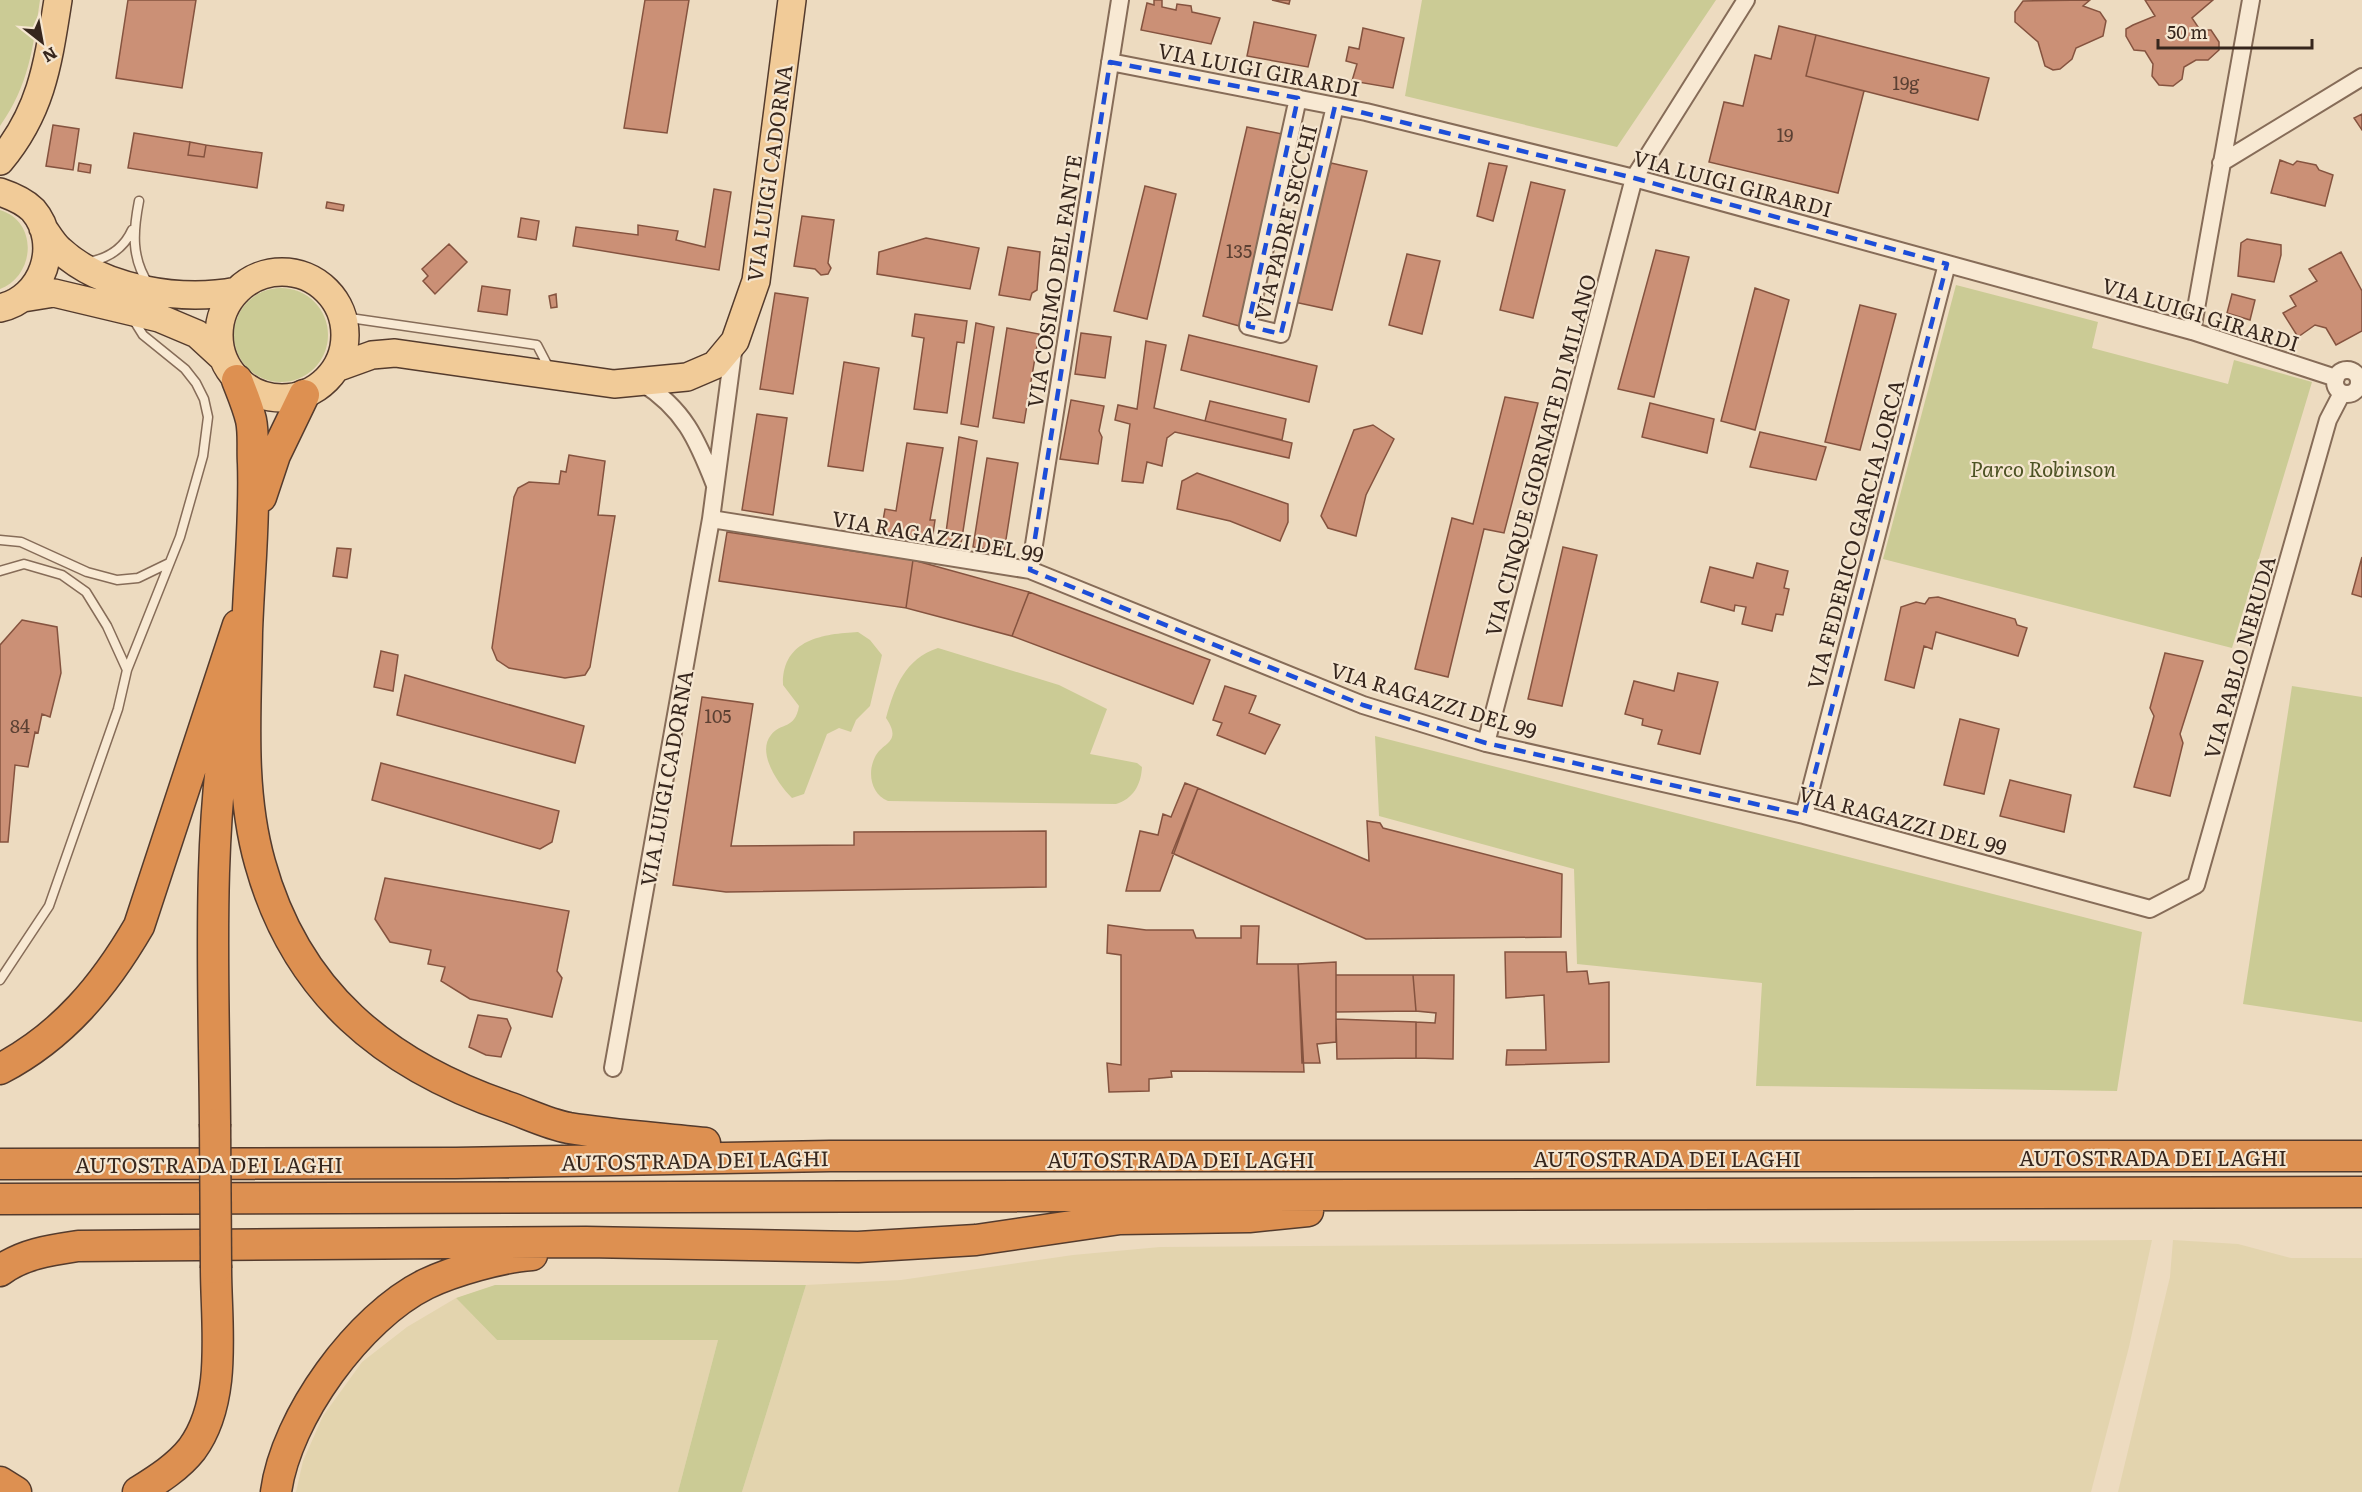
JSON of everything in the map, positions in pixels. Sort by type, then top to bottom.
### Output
[{"type":"highway","points":[[230,369],[251,421],[255,514],[248,594],[245,742],[249,802],[259,861],[276,912],[297,953],[325,991],[358,1026],[397,1056],[460,1091],[566,1127],[831,1156]]},
{"type":"highway","points":[[255,514],[275,455],[304,395]]},
{"type":"highway","points":[[0,1069],[58,1030],[89,1001],[116,966],[139,926],[248,594]]},
{"type":"highway","points":[[138,1492],[166,1474],[192,1449],[207,1422],[216,1380],[214,857],[225,730],[248,594]]},
{"type":"highway","name":"AUTOSTRADA DEI LAGHI","points":[[0,1164],[444,1163],[831,1156],[2362,1156]]},
{"type":"highway","name":"AUTOSTRADA DEI LAGHI","points":[[0,1198],[2362,1192]]},
{"type":"highway","points":[[0,1271],[8,1265],[41,1252],[78,1246],[586,1242],[858,1247],[976,1240],[1120,1219],[1249,1217],[1493,1194]]},
{"type":"highway","points":[[276,1492],[299,1425],[315,1394],[348,1347],[381,1316],[426,1284],[471,1269],[528,1255],[691,1251],[735,1246]]},
{"type":"highway","points":[[0,1482],[16,1492]]},
{"type":"main road","points":[[0,161],[27,124],[43,86],[58,0]]},
{"type":"main road","name":"VIA LUIGI CADORNA","points":[[735,341],[756,280],[792,0]]},
{"type":"main road","points":[[0,192],[17,198],[33,210],[58,249],[98,274],[153,290],[188,297],[237,291]]},
{"type":"main road","points":[[11,303],[36,285],[45,268],[48,248],[43,228]]},
{"type":"main road","points":[[11,303],[54,293],[188,328],[207,341],[230,369],[252,391],[268,397],[286,399],[304,395],[322,384],[336,368],[345,343],[343,317],[335,300],[322,286],[306,276],[288,272],[270,273],[252,279],[237,291],[226,305],[220,322],[219,340],[230,369]]},
{"type":"main road","points":[[336,368],[372,355],[395,353],[614,384],[687,377],[715,365],[735,341]]},
{"type":"street","name":"VIA COSIMO DEL FANTE","points":[[1030,570],[1120,0]]},
{"type":"street","name":"VIA CINQUE GIORNATE DI MILANO","points":[[1486,743],[1634,178],[1746,0]]},
{"type":"street","points":[[2192,331],[2250,0]]},
{"type":"street","name":"VIA LUIGI GIRARDI","points":[[1110,62],[1335,106],[1634,178],[2192,331],[2352,380]]},
{"type":"street","points":[[2221,163],[2362,77]]},
{"type":"street","name":"VIA PADRE SECCHI","points":[[1298,98],[1248,326],[1281,334],[1335,106]]},
{"type":"street","name":"VIA FEDERICO GARCIA LORCA","points":[[1804,815],[1947,264]]},
{"type":"street","name":"VIA LUIGI CADORNA","points":[[613,1068],[711,519],[735,341]]},
{"type":"street","name":"VIA PABLO NERUDA","points":[[2150,909],[2196,885],[2328,420],[2352,380]]},
{"type":"street","points":[[640,382],[661,395],[683,417],[699,444],[716,487]]},
{"type":"street","name":"VIA RAGAZZI DEL 99","points":[[711,519],[1030,570],[1363,705],[1486,743],[1804,815],[2150,909]]},
{"type":"lane","points":[[139,201],[134,244],[138,264],[153,290]]},
{"type":"lane","points":[[74,261],[87,262],[112,254],[122,246],[135,224]]},
{"type":"lane","points":[[0,980],[49,906],[118,709],[127,670],[180,537],[203,456],[208,417],[204,399],[191,376],[171,356],[143,335],[129,311]]},
{"type":"lane","points":[[343,317],[537,345],[553,375]]},
{"type":"lane","points":[[0,540],[21,542],[87,572],[117,580],[138,578],[169,563]]},
{"type":"lane","points":[[0,571],[24,564],[62,574],[86,592],[107,626],[127,670]]},
{"type":"highlighted area","points":[[1110,62],[1298,98],[1248,326],[1281,334],[1335,106],[1634,178],[1947,264],[1804,815],[1486,743],[1363,705],[1030,570]]},
{"type":"shaded area","points":[[2152,1240],[2129,1347],[2091,1492],[742,1492],[806,1285],[901,1280],[1073,1255],[1160,1247]]},
{"type":"shaded area","points":[[2173,1240],[2238,1244],[2291,1258],[2362,1258],[2362,1492],[2118,1492],[2170,1277]]},
{"type":"shaded area","points":[[456,1298],[497,1340],[718,1340],[678,1492],[296,1492],[303,1461],[323,1416],[362,1362],[407,1327]]},
{"type":"green space","points":[[0,0],[40,0],[32,50],[24,81],[0,126]]},
{"type":"green space","points":[[1422,0],[1716,0],[1617,147],[1405,96]]},
{"type":"green space","points":[[0,210],[13,216],[21,226],[28,249],[26,261],[20,273],[12,282],[0,289]]},
{"type":"green space","name":"Parco Robinson","points":[[1956,285],[2098,322],[2092,348],[2228,384],[2234,360],[2312,382],[2232,648],[1883,559]]},
{"type":"green space","points":[[281,288],[299,291],[314,302],[325,317],[328,335],[325,353],[314,368],[299,379],[281,382],[263,379],[248,368],[237,353],[234,335],[237,317],[248,302],[263,291]]},
{"type":"green space","points":[[858,632],[870,640],[882,655],[870,706],[856,720],[851,732],[839,728],[827,734],[804,794],[792,798],[771,768],[766,751],[771,735],[794,719],[799,706],[783,685],[784,670],[789,658],[807,642],[831,635]]},
{"type":"green space","points":[[938,648],[1059,685],[1107,709],[1090,754],[1137,763],[1142,767],[1140,780],[1135,790],[1127,799],[1116,804],[888,801],[882,798],[874,788],[871,770],[878,752],[892,737],[891,726],[886,718],[893,695],[909,667],[917,659]]},
{"type":"green space","points":[[2292,686],[2362,697],[2362,1022],[2243,1004]]},
{"type":"green space","points":[[1375,736],[2142,932],[2117,1091],[1756,1086],[1762,983],[1577,964],[1574,869],[1379,816]]},
{"type":"green space","points":[[495,1285],[806,1285],[742,1492],[678,1492],[718,1340],[497,1340],[456,1298]]},
{"type":"building","points":[[128,0],[196,0],[182,88],[116,78]]},
{"type":"building","points":[[645,0],[689,0],[667,133],[624,128]]},
{"type":"building","points":[[1154,0],[1162,0],[1162,7],[1176,10],[1177,4],[1191,6],[1192,12],[1220,18],[1211,44],[1141,30],[1147,3],[1154,5]]},
{"type":"building","points":[[1272,0],[1290,0],[1289,4]]},
{"type":"building","points":[[2090,0],[2083,6],[2100,12],[2106,21],[2103,36],[2076,48],[2072,59],[2060,69],[2053,70],[2045,66],[2038,42],[2015,22],[2015,12],[2023,1]]},
{"type":"building","points":[[2145,0],[2213,0],[2192,18],[2200,30],[2211,30],[2219,42],[2219,50],[2208,60],[2196,60],[2184,67],[2182,79],[2173,86],[2159,85],[2152,76],[2153,64],[2145,51],[2134,50],[2126,36],[2126,29],[2155,16]]},
{"type":"building","points":[[1254,22],[1316,35],[1308,67],[1247,56]]},
{"type":"building","points":[[1779,26],[1816,35],[1806,76],[1864,91],[1838,193],[1709,162],[1724,102],[1743,106],[1755,55],[1771,59]]},
{"type":"building","points":[[1363,28],[1404,38],[1393,88],[1352,81],[1357,64],[1346,61],[1349,47],[1359,49]]},
{"type":"building","points":[[1816,35],[1989,78],[1978,120],[1806,76]]},
{"type":"building","points":[[2362,114],[2362,130],[2354,118]]},
{"type":"building","points":[[53,125],[79,129],[73,170],[46,166]]},
{"type":"building","points":[[1247,127],[1287,135],[1243,327],[1203,316]]},
{"type":"building","points":[[134,133],[190,142],[188,155],[204,157],[206,145],[262,153],[257,188],[128,168]]},
{"type":"building","points":[[190,142],[206,145],[204,157],[188,155]]},
{"type":"building","points":[[2280,160],[2293,165],[2297,161],[2316,165],[2319,170],[2333,175],[2325,206],[2271,193]]},
{"type":"building","points":[[79,163],[91,165],[90,173],[78,171]]},
{"type":"building","points":[[1331,163],[1367,171],[1332,310],[1294,302]]},
{"type":"building","points":[[1489,163],[1507,166],[1493,221],[1477,216]]},
{"type":"building","points":[[1531,182],[1565,190],[1533,318],[1500,310]]},
{"type":"building","points":[[1145,186],[1176,194],[1147,319],[1114,311]]},
{"type":"building","points":[[714,189],[731,192],[719,270],[573,246],[576,227],[638,235],[638,225],[678,231],[676,240],[705,247]]},
{"type":"building","points":[[327,202],[344,205],[343,211],[326,208]]},
{"type":"building","points":[[802,216],[834,220],[828,263],[831,268],[828,274],[821,275],[815,269],[794,266]]},
{"type":"building","points":[[521,218],[539,221],[536,240],[518,237]]},
{"type":"building","points":[[926,238],[979,248],[970,289],[877,274],[879,252]]},
{"type":"building","points":[[2247,239],[2281,245],[2281,255],[2274,282],[2238,276],[2241,243]]},
{"type":"building","points":[[449,244],[467,262],[435,294],[423,281],[428,276],[422,269]]},
{"type":"building","points":[[1008,247],[1040,252],[1037,290],[1032,293],[1030,300],[999,295]]},
{"type":"building","points":[[1656,250],[1689,257],[1654,397],[1618,389]]},
{"type":"building","points":[[2341,252],[2362,291],[2362,331],[2336,345],[2326,328],[2315,325],[2298,337],[2283,313],[2296,306],[2290,296],[2317,281],[2309,269]]},
{"type":"building","points":[[1407,254],[1440,261],[1422,334],[1389,325]]},
{"type":"building","points":[[482,286],[510,290],[507,315],[478,311]]},
{"type":"building","points":[[1755,288],[1789,300],[1755,430],[1721,421]]},
{"type":"building","points":[[775,293],[808,298],[793,394],[760,389]]},
{"type":"building","points":[[556,294],[557,307],[551,308],[549,296]]},
{"type":"building","points":[[2232,294],[2255,300],[2250,320],[2227,313]]},
{"type":"building","points":[[1860,305],[1896,314],[1860,450],[1825,442]]},
{"type":"building","points":[[915,314],[967,321],[964,343],[957,342],[947,413],[914,409],[924,338],[912,336]]},
{"type":"building","points":[[976,323],[994,327],[978,427],[961,424]]},
{"type":"building","points":[[1007,328],[1039,334],[1024,423],[993,418]]},
{"type":"building","points":[[1081,333],[1111,337],[1105,378],[1075,374]]},
{"type":"building","points":[[1189,335],[1317,366],[1309,402],[1181,370]]},
{"type":"building","points":[[1146,341],[1166,345],[1154,408],[1292,443],[1289,458],[1175,432],[1167,438],[1162,466],[1147,462],[1143,483],[1122,481],[1130,424],[1115,420],[1118,405],[1137,409]]},
{"type":"building","points":[[844,362],[879,368],[863,471],[828,466]]},
{"type":"building","points":[[1505,397],[1538,403],[1504,533],[1484,529],[1448,677],[1415,669],[1452,518],[1473,524]]},
{"type":"building","points":[[1071,400],[1104,406],[1099,431],[1102,437],[1098,464],[1060,459]]},
{"type":"building","points":[[1210,401],[1286,419],[1282,440],[1205,421]]},
{"type":"building","points":[[1650,403],[1714,419],[1707,453],[1642,437]]},
{"type":"building","points":[[757,414],[787,418],[773,515],[742,510]]},
{"type":"building","points":[[1373,425],[1394,439],[1366,495],[1356,536],[1328,528],[1321,516],[1354,430]]},
{"type":"building","points":[[1760,432],[1826,447],[1816,480],[1750,467]]},
{"type":"building","points":[[959,437],[977,441],[961,544],[944,547]]},
{"type":"building","points":[[907,443],[943,448],[930,520],[935,520],[932,541],[881,532],[885,509],[896,511]]},
{"type":"building","points":[[569,455],[605,461],[598,515],[615,516],[590,667],[585,675],[565,678],[509,668],[497,660],[492,648],[514,497],[518,488],[529,482],[559,484],[561,471],[566,472]]},
{"type":"building","points":[[987,458],[1018,463],[1004,552],[973,547]]},
{"type":"building","points":[[1197,473],[1288,504],[1288,522],[1280,541],[1230,521],[1177,509],[1182,481]]},
{"type":"building","points":[[727,532],[913,560],[906,608],[719,581]]},
{"type":"building","points":[[1563,547],[1597,555],[1562,706],[1528,699]]},
{"type":"building","points":[[337,548],[351,549],[347,578],[333,576]]},
{"type":"building","points":[[2362,557],[2362,597],[2352,594]]},
{"type":"building","points":[[913,560],[1029,592],[1012,636],[906,608]]},
{"type":"building","points":[[1757,563],[1788,571],[1784,588],[1789,589],[1783,615],[1776,614],[1772,631],[1742,624],[1746,607],[1735,605],[1734,611],[1701,602],[1710,567],[1753,578]]},
{"type":"building","points":[[1029,592],[1210,660],[1193,704],[1012,636]]},
{"type":"building","points":[[1938,597],[2015,619],[2017,625],[2027,628],[2018,656],[1936,632],[1932,649],[1924,646],[1914,688],[1885,680],[1901,607],[1916,602],[1925,604],[1929,598]]},
{"type":"building","points":[[22,620],[57,627],[61,673],[50,717],[42,714],[38,733],[35,732],[28,767],[15,765],[8,842],[0,842],[0,645]]},
{"type":"building","points":[[381,651],[398,655],[393,691],[374,687]]},
{"type":"building","points":[[2165,653],[2203,661],[2180,734],[2183,743],[2170,796],[2134,787],[2154,716],[2150,708]]},
{"type":"building","points":[[1678,673],[1718,682],[1700,754],[1658,744],[1662,730],[1642,725],[1643,719],[1625,714],[1634,681],[1674,691]]},
{"type":"building","points":[[405,675],[584,726],[575,763],[397,715]]},
{"type":"building","points":[[1225,686],[1256,696],[1249,713],[1280,725],[1265,754],[1217,735],[1222,723],[1213,720]]},
{"type":"building","points":[[702,697],[753,704],[731,846],[854,845],[854,832],[1046,831],[1046,887],[726,892],[673,885]]},
{"type":"building","points":[[1960,719],[1999,729],[1984,794],[1944,785]]},
{"type":"building","points":[[381,763],[559,811],[552,842],[540,849],[372,800]]},
{"type":"building","points":[[2010,780],[2071,795],[2064,832],[2000,816]]},
{"type":"building","points":[[1185,783],[1198,788],[1160,891],[1126,891],[1140,831],[1158,835],[1163,814],[1171,817]]},
{"type":"building","points":[[1198,788],[1369,861],[1367,821],[1380,823],[1383,828],[1562,874],[1561,937],[1366,939],[1172,853]]},
{"type":"building","points":[[385,878],[569,911],[557,971],[562,978],[552,1017],[470,999],[441,981],[445,967],[428,964],[431,950],[390,942],[375,919]]},
{"type":"building","points":[[1108,925],[1146,930],[1193,930],[1196,938],[1241,938],[1241,926],[1259,926],[1257,964],[1298,964],[1304,1072],[1171,1071],[1172,1077],[1149,1079],[1149,1091],[1109,1092],[1107,1063],[1121,1065],[1121,955],[1107,953]]},
{"type":"building","points":[[1505,952],[1566,952],[1567,972],[1587,971],[1589,984],[1609,982],[1609,1062],[1506,1065],[1507,1050],[1546,1050],[1544,995],[1506,998]]},
{"type":"building","points":[[1336,962],[1336,1042],[1317,1044],[1320,1063],[1302,1063],[1298,964]]},
{"type":"building","points":[[1336,975],[1413,975],[1416,1011],[1336,1012]]},
{"type":"building","points":[[1413,975],[1454,975],[1453,1059],[1416,1058],[1416,1022],[1435,1023],[1436,1013],[1416,1011]]},
{"type":"building","points":[[478,1015],[507,1019],[511,1028],[501,1057],[486,1055],[469,1047]]},
{"type":"building","points":[[1336,1019],[1416,1022],[1416,1058],[1337,1059]]}]
